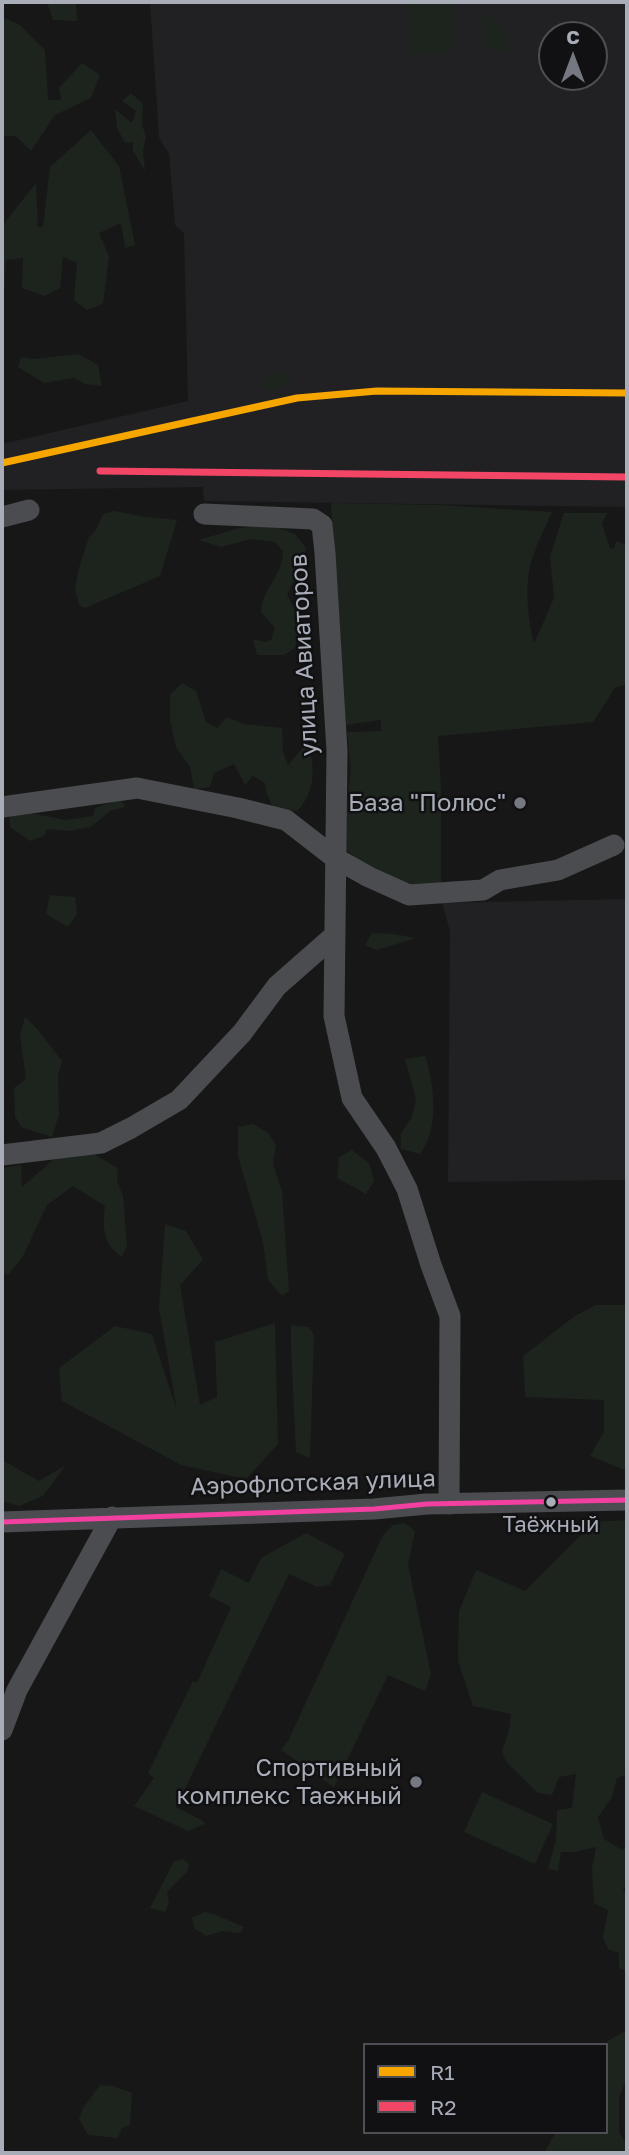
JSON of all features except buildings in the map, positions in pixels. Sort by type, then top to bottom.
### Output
[{"type":"street","points":[[2,517],[29,510]]},
{"type":"street","name":"улица Авиаторов","points":[[204,514],[313,519],[322,526],[337,751],[334,1016],[352,1098],[386,1148],[407,1189],[450,1315],[449,1504]]},
{"type":"street","points":[[2,807],[137,788],[238,808],[286,820],[335,858],[409,895],[482,890],[500,880],[558,870],[614,845]]},
{"type":"street","points":[[2,1155],[101,1143],[179,1100],[242,1032],[277,986],[335,935]]},
{"type":"street","name":"Аэрофлотская улица","points":[[2,1522],[449,1504],[627,1500]]},
{"type":"street","points":[[2,1730],[17,1690],[112,1517]]},
{"type":"shaded area","points":[[47,2],[76,2],[77,21],[53,20]]},
{"type":"shaded area","points":[[150,2],[627,2],[627,507],[204,501],[203,487],[2,490],[2,444],[188,401],[184,233],[175,225],[169,154],[159,138]]},
{"type":"shaded area","points":[[408,2],[454,2],[454,49],[409,56]]},
{"type":"shaded area","points":[[480,14],[492,17],[505,30],[505,51],[494,50],[485,44]]},
{"type":"shaded area","points":[[2,17],[20,25],[45,50],[48,100],[61,100],[59,88],[82,63],[100,75],[91,98],[55,115],[31,151],[16,136],[2,136]]},
{"type":"shaded area","points":[[131,93],[143,104],[145,171],[133,151],[133,142],[125,143],[117,128],[115,109],[132,123],[136,111],[122,101]]},
{"type":"shaded area","points":[[91,130],[119,166],[135,245],[125,248],[121,223],[99,233],[109,256],[103,304],[87,310],[74,300],[77,263],[63,257],[60,288],[45,296],[22,288],[23,258],[6,260],[2,332],[2,226],[36,183],[38,227],[43,227],[50,167]]},
{"type":"shaded area","points":[[78,354],[98,365],[102,386],[85,384],[74,378],[44,383],[18,367],[21,357],[34,359]]},
{"type":"shaded area","points":[[292,371],[292,378],[280,390],[263,389],[267,375]]},
{"type":"shaded area","points":[[331,503],[438,505],[552,512],[529,570],[528,611],[534,644],[554,598],[550,556],[564,513],[607,513],[602,524],[610,548],[614,549],[616,541],[627,545],[627,684],[615,688],[593,722],[438,736],[441,885],[409,887],[372,870],[342,847],[351,770],[347,732],[381,731],[381,720],[346,725]]},
{"type":"shaded area","points":[[114,511],[177,520],[160,576],[85,608],[79,605],[75,588],[79,568],[89,537],[96,530],[103,514]]},
{"type":"shaded area","points":[[271,525],[295,534],[306,548],[304,561],[287,595],[296,615],[298,633],[295,648],[284,655],[257,655],[253,639],[265,642],[271,640],[275,628],[261,612],[265,595],[282,561],[283,551],[275,542],[251,539],[221,547],[199,540],[239,528]]},
{"type":"shaded area","points":[[182,683],[196,691],[206,722],[217,728],[227,717],[244,724],[282,728],[283,752],[288,765],[308,742],[313,769],[311,787],[297,811],[273,808],[265,783],[253,776],[245,785],[234,764],[214,773],[210,787],[194,789],[190,767],[176,747],[170,720],[170,695]]},
{"type":"shaded area","points":[[120,799],[125,807],[110,811],[91,827],[68,831],[47,829],[44,836],[30,841],[10,827],[9,815],[30,813],[65,820],[93,816],[95,808]]},
{"type":"shaded area","points":[[50,895],[75,897],[77,914],[68,927],[46,914]]},
{"type":"shaded area","points":[[627,899],[627,1180],[448,1182],[450,931],[442,903]]},
{"type":"shaded area","points":[[372,933],[416,938],[377,950],[365,945]]},
{"type":"shaded area","points":[[25,1017],[62,1061],[58,1075],[59,1115],[52,1137],[21,1127],[15,1116],[14,1088],[26,1079],[20,1035]]},
{"type":"shaded area","points":[[425,1056],[433,1093],[433,1120],[420,1154],[401,1149],[401,1133],[412,1117],[416,1099],[405,1059]]},
{"type":"shaded area","points":[[253,1124],[268,1133],[276,1145],[273,1164],[282,1191],[289,1291],[282,1296],[268,1280],[263,1242],[238,1156],[238,1127]]},
{"type":"shaded area","points":[[91,1150],[118,1168],[117,1181],[123,1195],[127,1246],[122,1257],[107,1241],[105,1206],[73,1186],[47,1205],[22,1258],[8,1275],[2,1273],[2,1168],[21,1165],[22,1187],[55,1158]]},
{"type":"shaded area","points":[[352,1150],[369,1163],[374,1181],[366,1194],[337,1178],[339,1157]]},
{"type":"shaded area","points":[[165,1224],[186,1231],[203,1260],[180,1285],[200,1405],[217,1397],[215,1342],[275,1323],[278,1444],[246,1479],[181,1465],[62,1401],[59,1368],[115,1326],[152,1334],[177,1411],[159,1308]]},
{"type":"shaded area","points":[[596,1305],[627,1305],[627,1471],[590,1456],[604,1432],[604,1400],[525,1397],[523,1356],[575,1316]]},
{"type":"shaded area","points":[[291,1325],[309,1327],[314,1335],[310,1458],[296,1452]]},
{"type":"shaded area","points":[[4,1461],[39,1481],[66,1465],[43,1496],[19,1506],[2,1501]]},
{"type":"shaded area","points":[[627,1520],[627,1774],[617,1778],[612,1797],[598,1817],[604,1839],[622,1850],[627,1845],[627,1883],[623,1890],[627,1895],[627,1971],[619,1968],[619,1953],[609,1950],[603,1938],[608,1910],[594,1903],[592,1868],[596,1847],[561,1852],[558,1871],[548,1869],[556,1840],[557,1810],[572,1808],[576,1774],[559,1777],[552,1795],[538,1793],[507,1763],[502,1752],[511,1714],[473,1706],[458,1661],[458,1647],[459,1611],[476,1570],[525,1591],[594,1522]]},
{"type":"shaded area","points":[[405,1523],[415,1531],[408,1565],[431,1674],[425,1691],[388,1675],[334,1787],[281,1750],[289,1739],[383,1535],[393,1525]]},
{"type":"shaded area","points":[[306,1533],[345,1554],[330,1585],[317,1587],[289,1574],[176,1807],[205,1824],[188,1831],[134,1806],[154,1778],[148,1773],[193,1681],[197,1683],[231,1607],[209,1596],[221,1569],[249,1583],[261,1558]]},
{"type":"shaded area","points":[[482,1792],[553,1824],[535,1864],[464,1832]]},
{"type":"shaded area","points":[[183,1859],[189,1864],[187,1872],[167,1892],[169,1902],[165,1912],[150,1908],[174,1861]]},
{"type":"shaded area","points":[[205,1912],[244,1927],[240,1933],[222,1931],[206,1936],[194,1928],[192,1918]]},
{"type":"shaded area","points":[[627,2030],[627,2077],[619,2097],[619,2132],[627,2145],[627,2153],[544,2153],[555,2134],[608,2134],[609,2040]]},
{"type":"shaded area","points":[[100,2085],[113,2086],[132,2093],[130,2125],[122,2128],[118,2138],[88,2135],[79,2119],[83,2108]]},
{"type":"transit line","name":"R1","points":[[2,463],[297,398],[377,391],[627,393]]},
{"type":"transit line","name":"R2","points":[[100,471],[627,477]]},
{"type":"transit line","points":[[2,1522],[374,1509],[427,1504],[627,1500]]},
{"type":"place","name":"База \"Полюс\"","points":[[520,803]]},
{"type":"place","name":"Таёжный","points":[[551,1502]]},
{"type":"place","name":"Спортивный комплекс Таежный","points":[[416,1782]]}]
